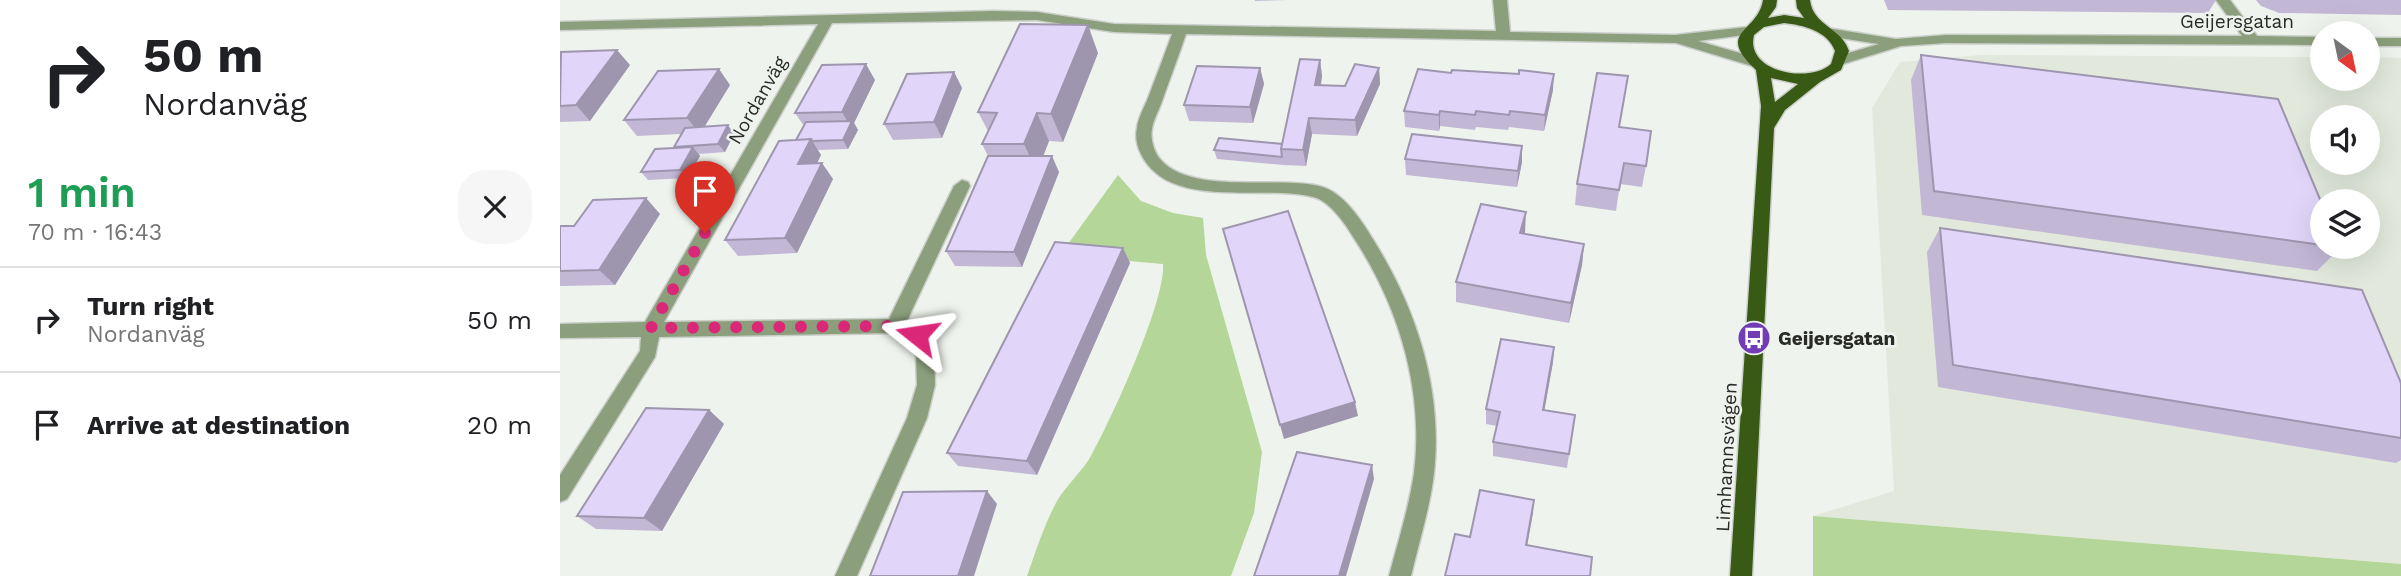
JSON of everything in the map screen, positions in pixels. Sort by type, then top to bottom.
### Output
[{"type":"main road","points":[[1770,0],[1769,7],[1743,41],[1745,51],[1757,65],[1788,78],[1814,79]]},
{"type":"main road","points":[[1765,131],[1779,107],[1814,79],[1835,69],[1840,60],[1841,51],[1804,8],[1803,0]]},
{"type":"main road","points":[[1752,28],[1784,19],[1821,28]]},
{"type":"main road","name":"Limhamnsvägen","points":[[1741,576],[1768,106],[1757,65]]},
{"type":"street","points":[[993,15],[1000,0]]},
{"type":"street","points":[[1500,0],[1503,34]]},
{"type":"street","points":[[2223,0],[2253,41]]},
{"type":"street","points":[[560,26],[993,15],[1037,16],[1114,27],[1181,30],[1675,39],[1752,28]]},
{"type":"street","name":"Nordanväg","points":[[560,493],[649,352],[651,328],[828,19]]},
{"type":"street","name":"Geijersgatan","points":[[1821,28],[1900,42]]},
{"type":"street","points":[[1181,30],[1144,129],[1143,143],[1151,160],[1164,172],[1180,180],[1204,185],[1317,191],[1333,200],[1360,232],[1399,304],[1423,390],[1426,443],[1419,503],[1399,576]]},
{"type":"street","points":[[1675,39],[1757,65]]},
{"type":"street","name":"Geijersgatan","points":[[1840,60],[1900,42],[1946,39],[2310,41]]},
{"type":"street","points":[[2380,42],[2401,42]]},
{"type":"street","points":[[895,326],[962,186]]},
{"type":"street","points":[[560,331],[895,326],[917,335],[925,357],[926,385],[917,418],[846,576]]},
{"type":"shaded area","points":[[1981,55],[2310,57],[2310,91],[2380,91],[2380,57],[2401,58],[2401,564],[1813,516],[1894,491],[1872,108],[1900,62]]},
{"type":"green space","points":[[1118,175],[1141,201],[1173,213],[1203,218],[1206,255],[1262,452],[1254,513],[1231,576],[1027,576],[1057,501],[1088,460],[1112,414],[1147,330],[1162,281],[1163,264],[1060,255]]},
{"type":"green space","points":[[1813,516],[2401,564],[2401,576],[1813,576]]},
{"type":"building","points":[[1020,24],[1088,25],[1051,114],[1037,113],[1024,144],[982,144],[997,113],[978,112]]},
{"type":"building","points":[[617,50],[576,105],[560,106],[561,52]]},
{"type":"building","points":[[1921,55],[2278,99],[2316,189],[2310,189],[2310,243],[1934,191]]},
{"type":"building","points":[[1300,59],[1320,60],[1315,85],[1345,86],[1355,64],[1379,68],[1355,120],[1309,118],[1303,150],[1281,149]]},
{"type":"building","points":[[866,64],[842,112],[795,113],[822,65]]},
{"type":"building","points":[[1197,66],[1260,68],[1250,107],[1184,105]]},
{"type":"building","points":[[719,69],[687,118],[624,120],[658,71]]},
{"type":"building","points":[[1418,69],[1451,73],[1452,70],[1519,74],[1519,70],[1554,74],[1545,115],[1476,111],[1475,115],[1440,111],[1439,115],[1404,111]]},
{"type":"building","points":[[954,72],[934,122],[884,124],[907,74]]},
{"type":"building","points":[[1597,73],[1628,76],[1619,127],[1651,131],[1646,166],[1624,163],[1619,190],[1577,184]]},
{"type":"building","points":[[852,121],[843,140],[796,140],[806,122]]},
{"type":"building","points":[[728,125],[718,144],[674,147],[685,128]]},
{"type":"building","points":[[1412,134],[1522,146],[1518,171],[1405,159]]},
{"type":"building","points":[[1219,138],[1282,144],[1282,157],[1214,150]]},
{"type":"building","points":[[811,139],[798,164],[822,163],[785,238],[725,240],[779,141]]},
{"type":"building","points":[[693,147],[680,170],[641,172],[655,149]]},
{"type":"building","points":[[988,156],[1052,156],[1014,252],[946,251]]},
{"type":"building","points":[[646,198],[599,270],[560,271],[560,226],[574,226],[593,200]]},
{"type":"building","points":[[1481,204],[1526,212],[1520,233],[1584,244],[1571,303],[1456,282]]},
{"type":"building","points":[[1288,211],[1355,402],[1280,425],[1223,229]]},
{"type":"building","points":[[1940,228],[2362,290],[2401,383],[2401,438],[1953,365]]},
{"type":"building","points":[[1055,242],[1123,248],[1027,461],[947,453]]},
{"type":"building","points":[[1501,339],[1554,347],[1543,410],[1575,415],[1569,454],[1493,442],[1500,412],[1486,409]]},
{"type":"building","points":[[646,408],[709,410],[644,518],[577,516]]},
{"type":"building","points":[[1297,452],[1372,465],[1339,576],[1254,576]]},
{"type":"building","points":[[1480,490],[1534,500],[1526,545],[1592,557],[1590,576],[1445,576],[1455,534],[1470,537]]},
{"type":"building","points":[[987,491],[958,576],[870,576],[903,492]]},
{"type":"place","name":"Geijersgatan","points":[[1754,338]]},
{"type":"route","points":[[705,233],[651,328],[895,326],[917,335]]}]
